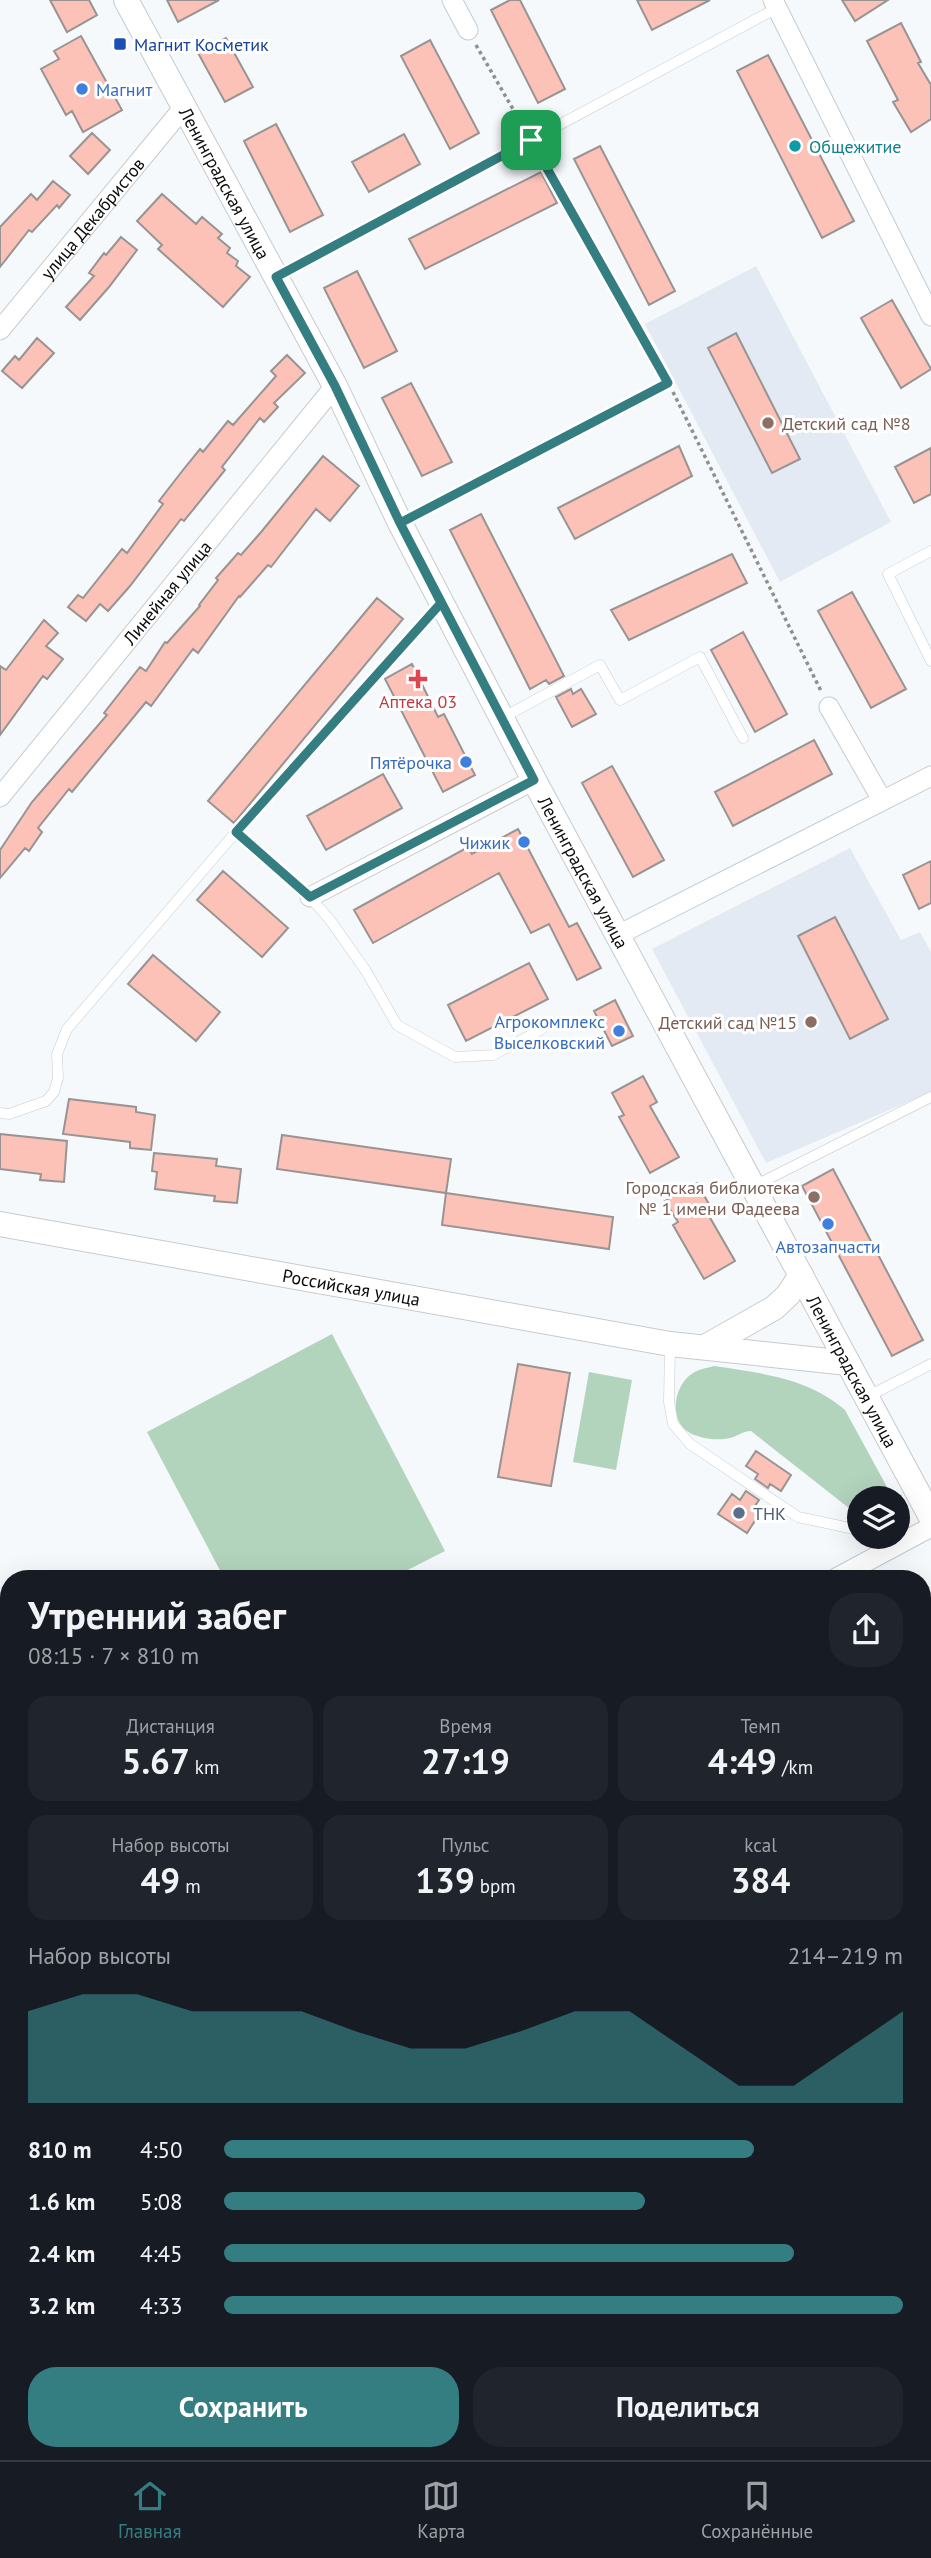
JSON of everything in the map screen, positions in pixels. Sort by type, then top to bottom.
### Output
[{"type":"street","name":"Ленинградская улица","points":[[126,0],[335,386],[400,523],[501,718],[931,1517]]},
{"type":"street","points":[[452,0],[468,30]]},
{"type":"street","points":[[775,4],[931,316]]},
{"type":"street","name":"улица Декабристов","points":[[0,330],[184,107]]},
{"type":"street","name":"Линейная улица","points":[[0,797],[335,386]]},
{"type":"street","points":[[829,707],[882,800]]},
{"type":"street","points":[[618,935],[931,776]]},
{"type":"street","points":[[310,897],[534,780]]},
{"type":"street","name":"Российская улица","points":[[0,1224],[670,1343],[848,1363]]},
{"type":"street","points":[[705,1347],[774,1308],[788,1295],[801,1275]]},
{"type":"street","points":[[910,1534],[931,1527]]},
{"type":"street","points":[[849,1570],[882,1549]]},
{"type":"lane","points":[[276,277],[531,140],[775,4]]},
{"type":"lane","points":[[400,523],[668,383]]},
{"type":"lane","points":[[931,551],[888,574],[931,661]]},
{"type":"lane","points":[[0,1114],[9,1114],[46,1101],[54,1092],[58,1078],[57,1054],[67,1029],[236,832],[441,603]]},
{"type":"lane","points":[[501,718],[600,665],[620,700],[699,657],[743,738]]},
{"type":"lane","points":[[236,832],[310,897],[366,971],[397,1025],[455,1057],[493,1055],[542,1029]]},
{"type":"lane","points":[[754,1186],[931,1097]]},
{"type":"lane","points":[[670,1343],[668,1402],[673,1424],[690,1444],[798,1517],[847,1527]]},
{"type":"lane","points":[[867,1397],[931,1364]]},
{"type":"path","points":[[468,30],[668,383],[829,707]]},
{"type":"shaded area","name":"Детский сад №8","points":[[756,266],[891,522],[780,582],[645,324]]},
{"type":"shaded area","name":"Детский сад №15","points":[[850,848],[901,940],[920,932],[931,952],[931,1092],[766,1163],[652,949]]},
{"type":"green space","points":[[332,1334],[445,1551],[408,1570],[220,1570],[147,1432]]},
{"type":"green space","points":[[714,1366],[749,1371],[800,1384],[831,1399],[845,1410],[886,1486],[847,1486],[847,1507],[751,1431],[720,1439],[702,1438],[687,1431],[677,1418],[676,1401],[687,1378]]},
{"type":"green space","points":[[589,1372],[632,1380],[616,1470],[573,1462]]},
{"type":"building","points":[[50,0],[89,0],[97,15],[67,32]]},
{"type":"building","points":[[167,0],[219,0],[178,22]]},
{"type":"building","points":[[510,0],[520,0],[565,89],[538,103],[491,10]]},
{"type":"building","points":[[637,0],[710,0],[652,30]]},
{"type":"building","points":[[842,0],[888,0],[855,21]]},
{"type":"building","points":[[901,23],[921,62],[918,63],[931,85],[931,119],[911,132],[893,102],[898,100],[867,41]]},
{"type":"building","name":"Магнит","points":[[81,36],[122,110],[83,132],[72,111],[66,115],[41,69],[59,59],[54,51]]},
{"type":"building","points":[[226,38],[253,87],[225,102],[198,53]]},
{"type":"building","points":[[430,40],[479,133],[450,149],[401,56]]},
{"type":"building","name":"Общежитие","points":[[768,55],[854,221],[822,238],[737,71]]},
{"type":"building","points":[[276,124],[323,215],[290,232],[244,141]]},
{"type":"building","points":[[92,133],[110,150],[88,174],[70,156]]},
{"type":"building","points":[[404,134],[420,164],[369,192],[352,162]]},
{"type":"building","points":[[600,146],[675,291],[649,305],[574,159]]},
{"type":"building","points":[[541,172],[557,203],[425,269],[409,239]]},
{"type":"building","points":[[53,181],[70,195],[32,232],[29,230],[0,267],[0,227],[31,194],[37,200]]},
{"type":"building","points":[[162,194],[196,224],[202,217],[222,234],[218,238],[230,248],[227,253],[238,261],[236,266],[250,277],[223,307],[158,249],[162,245],[137,221]]},
{"type":"building","points":[[121,237],[137,250],[80,320],[66,307],[94,276],[89,273],[104,253],[106,255]]},
{"type":"building","points":[[357,271],[397,351],[364,368],[324,288]]},
{"type":"building","points":[[892,300],[931,369],[901,388],[861,318]]},
{"type":"building","points":[[736,333],[800,459],[772,473],[708,348]]},
{"type":"building","points":[[37,338],[54,353],[22,388],[2,371],[15,356],[19,360]]},
{"type":"building","points":[[287,355],[305,373],[274,403],[278,407],[264,422],[260,418],[222,467],[225,470],[184,521],[181,519],[130,586],[108,611],[100,604],[86,621],[68,607],[78,595],[83,598],[122,549],[127,553],[163,504],[159,501],[183,470],[200,449],[203,452],[228,421],[233,425],[276,376],[271,371]]},
{"type":"building","points":[[411,383],[452,462],[422,476],[382,398]]},
{"type":"building","points":[[679,446],[692,476],[575,539],[558,508]]},
{"type":"building","points":[[931,448],[931,494],[914,503],[895,467]]},
{"type":"building","points":[[323,456],[359,486],[330,521],[316,509],[271,567],[268,565],[239,596],[198,653],[193,649],[151,706],[146,702],[72,792],[69,789],[38,828],[42,832],[29,851],[25,848],[0,878],[0,850],[32,802],[107,715],[104,713],[140,667],[146,671],[165,642],[167,643],[200,606],[218,580],[216,578],[238,553],[241,555]]},
{"type":"building","points":[[481,514],[564,676],[549,684],[546,680],[530,689],[450,530]]},
{"type":"building","points":[[732,554],[747,583],[629,640],[611,610]]},
{"type":"building","points":[[852,592],[906,689],[871,708],[818,611]]},
{"type":"building","points":[[377,598],[403,619],[234,823],[208,801]]},
{"type":"building","points":[[44,620],[58,633],[46,646],[63,659],[47,679],[43,676],[0,735],[0,666],[6,670]]},
{"type":"building","points":[[743,632],[787,714],[755,732],[711,650]]},
{"type":"building","points":[[412,664],[438,717],[444,714],[475,775],[443,792],[385,679]]},
{"type":"building","points":[[571,689],[573,694],[581,689],[596,714],[572,727],[556,697]]},
{"type":"building","points":[[814,740],[832,774],[733,826],[715,792]]},
{"type":"building","points":[[612,766],[664,860],[633,877],[582,783]]},
{"type":"building","points":[[383,774],[402,808],[326,850],[307,816]]},
{"type":"building","points":[[518,829],[569,927],[577,923],[601,968],[577,980],[549,924],[531,933],[499,873],[373,943],[354,910],[468,847],[472,854]]},
{"type":"building","points":[[931,861],[931,903],[919,909],[903,875]]},
{"type":"building","points":[[223,871],[288,928],[262,957],[197,900]]},
{"type":"building","points":[[835,917],[888,1019],[850,1039],[798,936]]},
{"type":"building","points":[[153,955],[220,1012],[196,1041],[128,984]]},
{"type":"building","points":[[529,963],[548,999],[466,1041],[448,1005]]},
{"type":"building","points":[[615,1000],[633,1036],[612,1046],[594,1011]]},
{"type":"building","points":[[643,1076],[657,1102],[650,1106],[679,1157],[650,1173],[619,1117],[624,1115],[612,1093]]},
{"type":"building","points":[[69,1099],[136,1107],[136,1112],[155,1115],[151,1150],[130,1148],[130,1142],[63,1134]]},
{"type":"building","points":[[0,1134],[67,1141],[64,1182],[40,1180],[41,1174],[0,1169]]},
{"type":"building","points":[[282,1135],[451,1159],[446,1193],[277,1169]]},
{"type":"building","points":[[154,1153],[217,1159],[216,1166],[241,1169],[237,1203],[214,1201],[215,1196],[155,1189],[157,1172],[152,1171]]},
{"type":"building","points":[[833,1169],[923,1340],[892,1356],[802,1186]]},
{"type":"building","points":[[697,1183],[710,1206],[705,1209],[735,1261],[704,1279],[673,1225],[678,1222],[665,1201]]},
{"type":"building","points":[[446,1193],[613,1217],[609,1249],[442,1225]]},
{"type":"building","points":[[518,1364],[570,1373],[551,1486],[498,1477]]},
{"type":"building","points":[[756,1451],[791,1475],[781,1491],[770,1484],[768,1488],[755,1479],[758,1474],[746,1466]]},
{"type":"building","name":"ТНК","points":[[746,1491],[759,1500],[753,1509],[760,1513],[747,1533],[718,1514],[732,1494],[740,1500]]},
{"type":"place","name":"Магнит Косметик","points":[[120,44]]},
{"type":"place","name":"Магнит","points":[[82,89]]},
{"type":"place","name":"Общежитие","points":[[795,146]]},
{"type":"place","name":"Детский сад №8","points":[[768,423]]},
{"type":"place","name":"Аптека 03","points":[[418,679]]},
{"type":"place","name":"Пятёрочка","points":[[466,762]]},
{"type":"place","name":"Чижик","points":[[524,842]]},
{"type":"place","name":"Детский сад №15","points":[[811,1022]]},
{"type":"place","name":"Агрокомплекс Выселковский","points":[[619,1031]]},
{"type":"place","name":"Городская библиотека № 1 имени Фадеева","points":[[814,1197]]},
{"type":"place","name":"Автозапчасти","points":[[828,1224]]},
{"type":"place","name":"ТНК","points":[[739,1513]]},
{"type":"route","points":[[531,140],[276,277],[335,386],[400,523],[441,603],[236,832],[310,897],[534,780],[400,523],[668,383],[531,140]]}]
